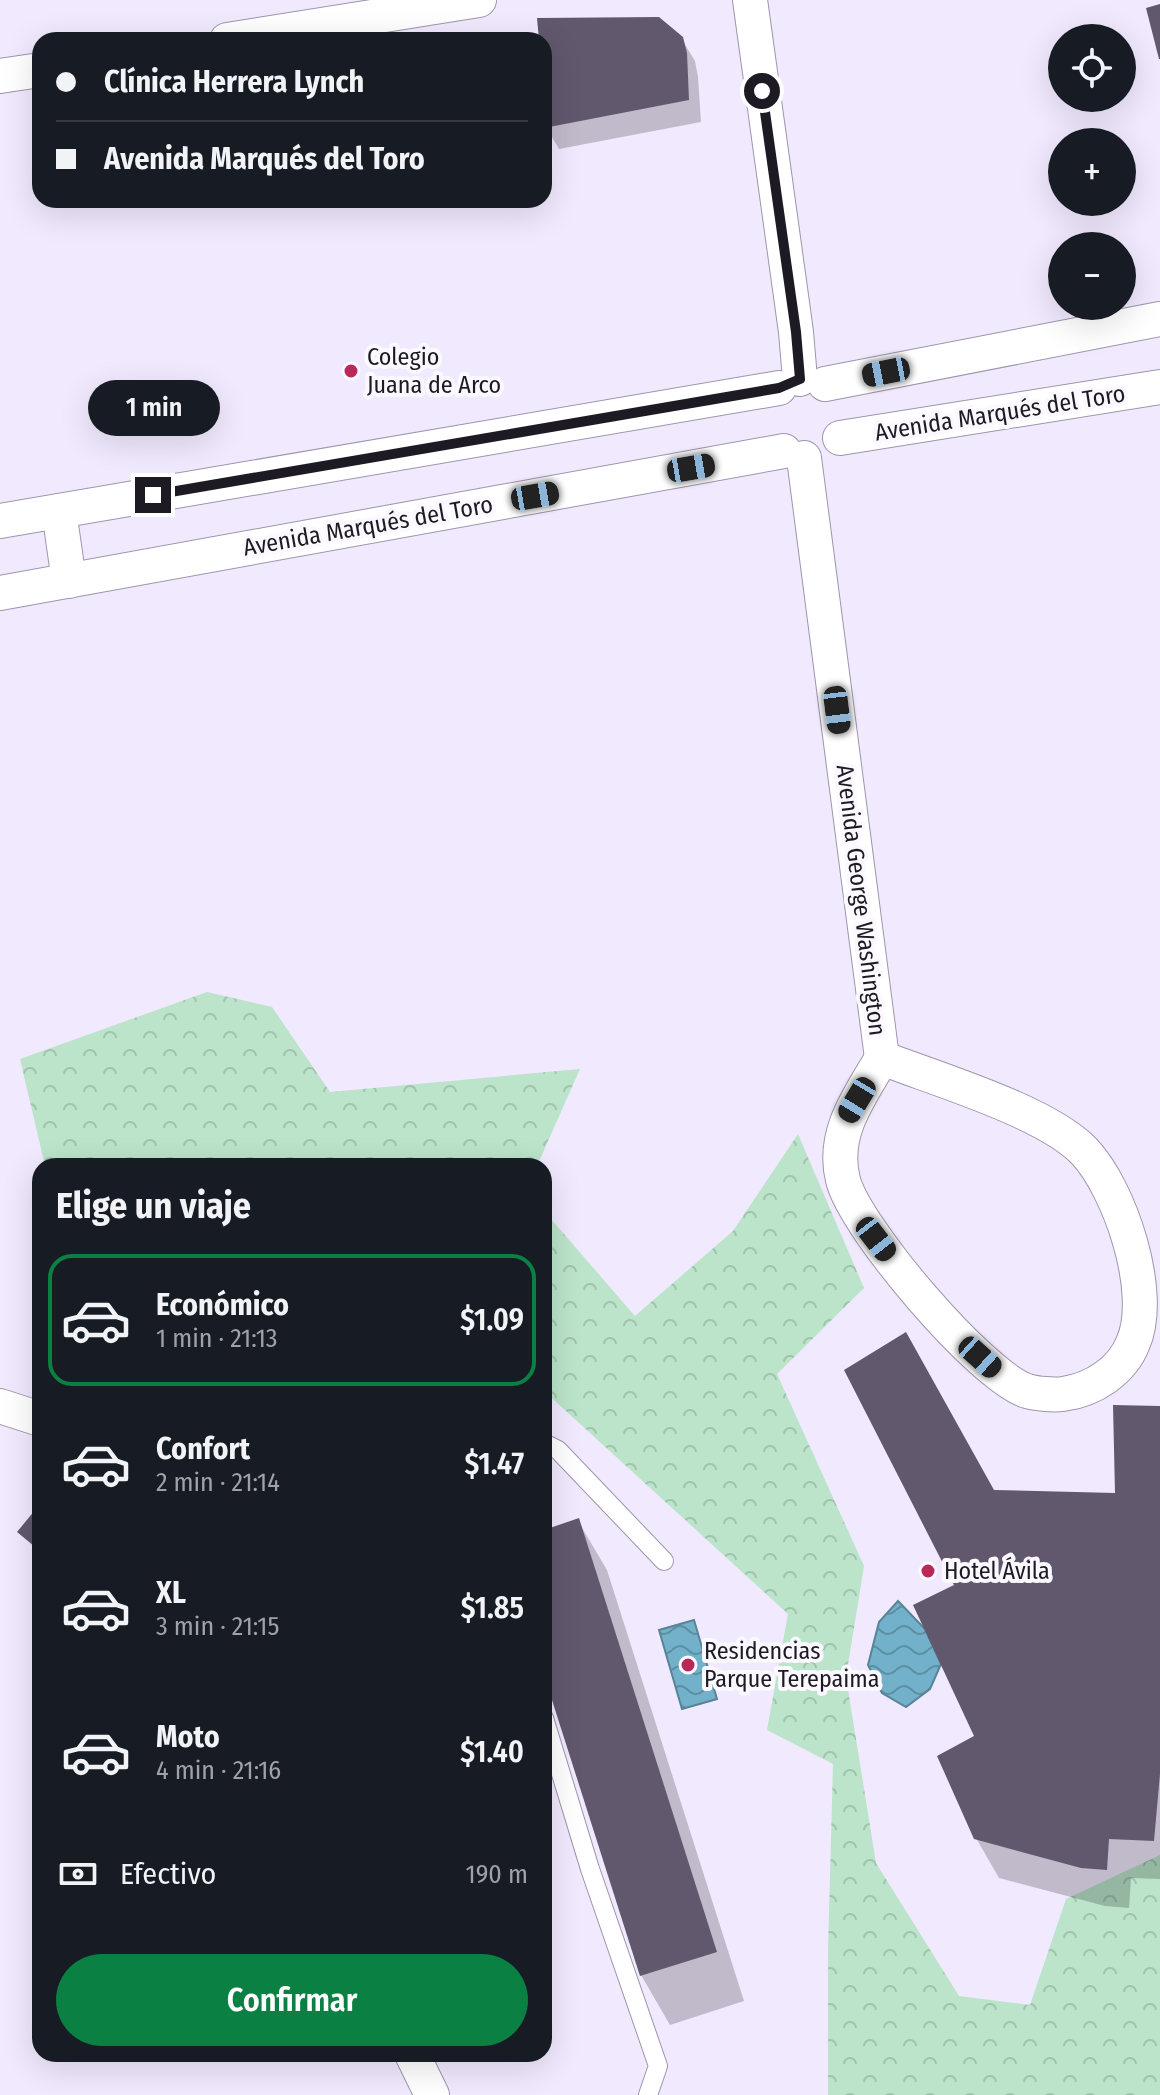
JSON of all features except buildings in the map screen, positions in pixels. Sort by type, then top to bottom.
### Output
[{"type":"street","points":[[277,32],[479,0]]},
{"type":"street","points":[[750,0],[802,384]]},
{"type":"street","points":[[0,76],[32,71]]},
{"type":"street","points":[[0,521],[802,384],[1160,319]]},
{"type":"street","points":[[794,454],[769,432],[767,409],[802,384]]},
{"type":"street","name":"Avenida Marqués del Toro","points":[[802,384],[842,402],[845,414],[840,438]]},
{"type":"street","name":"Avenida Marqués del Toro","points":[[0,593],[794,454],[824,453],[840,438],[1160,387]]},
{"type":"street","name":"Avenida George Washington","points":[[794,454],[882,1058]]},
{"type":"street","points":[[59,511],[69,581]]},
{"type":"street","points":[[882,1058],[1000,1103],[1058,1131],[1084,1151],[1109,1185],[1125,1222],[1137,1276],[1140,1314],[1134,1342],[1118,1367],[1091,1387],[1061,1395],[1027,1391],[996,1372],[948,1328],[861,1219],[843,1181],[840,1147],[847,1117],[882,1058]]},
{"type":"street","points":[[0,1406],[32,1416]]},
{"type":"street","points":[[416,2062],[432,2095]]},
{"type":"lane","points":[[552,1447],[664,1561]]},
{"type":"lane","points":[[552,1744],[590,1869],[658,2066],[648,2095]]},
{"type":"green space","points":[[207,992],[272,1007],[330,1092],[580,1069],[541,1158],[43,1158],[20,1059]]},
{"type":"green space","points":[[798,1134],[864,1288],[777,1374],[864,1566],[846,1677],[876,1863],[959,1996],[1030,2005],[1066,1899],[1160,1855],[1160,2095],[828,2095],[833,1764],[767,1730],[788,1614],[552,1398],[552,1220],[635,1316],[733,1231]]},
{"type":"water","points":[[898,1601],[925,1629],[941,1664],[930,1689],[906,1707],[882,1693],[868,1665],[879,1622]]},
{"type":"water","name":"Residencias Parque Terepaima","points":[[694,1620],[717,1699],[682,1709],[659,1630]]},
{"type":"place","name":"Colegio Juana de Arco","points":[[351,371]]},
{"type":"place","name":"Hotel Ávila","points":[[928,1571]]},
{"type":"place","name":"Residencias Parque Terepaima","points":[[688,1665]]},
{"type":"route","points":[[153,495],[779,388],[800,379],[762,91]]}]
